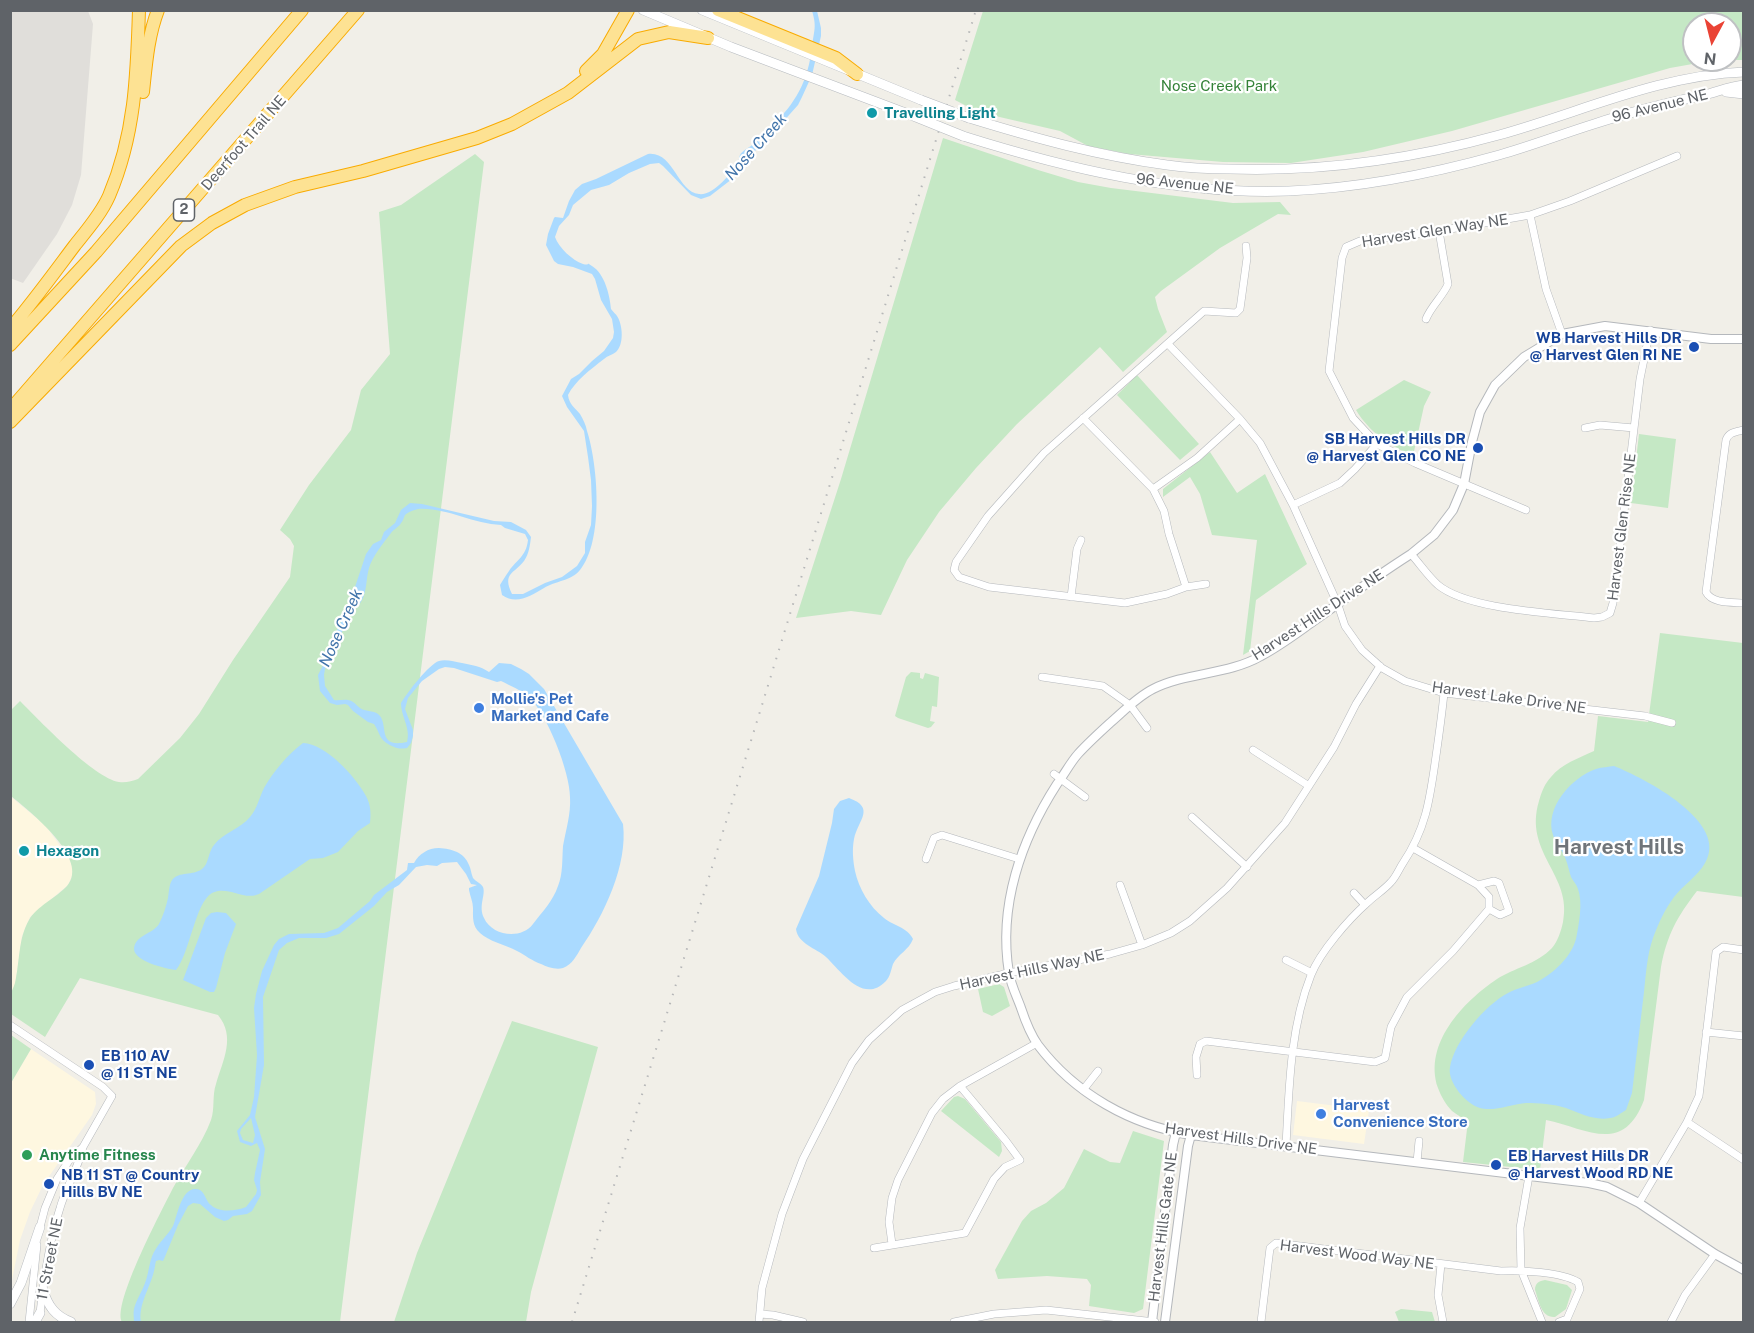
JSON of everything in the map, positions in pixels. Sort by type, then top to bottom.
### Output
[{"type":"highway","points":[[108,198],[121,163],[132,121],[140,10]]},
{"type":"highway","points":[[10,329],[92,224],[125,165],[138,122],[149,43],[158,10]]},
{"type":"highway","points":[[10,345],[96,252],[302,10]]},
{"type":"highway","name":"Deerfoot Trail NE","points":[[10,410],[358,10]]},
{"type":"highway","points":[[542,109],[578,79],[603,54],[628,10]]},
{"type":"highway","points":[[718,10],[771,35],[836,58],[856,74]]},
{"type":"highway","points":[[10,422],[173,254],[212,223],[245,205],[285,191],[477,138],[512,124],[568,93],[638,39],[669,32],[708,38]]},
{"type":"main road","name":"96 Avenue NE","points":[[643,10],[708,38],[963,136],[1052,163],[1168,184],[1256,191],[1335,187],[1468,163],[1661,104],[1743,85]]},
{"type":"main road","points":[[702,10],[771,35]]},
{"type":"main road","name":"96 Avenue NE","points":[[856,74],[969,118],[1056,144],[1107,156],[1169,166],[1275,170],[1334,166],[1398,157],[1496,136],[1688,78],[1743,72]]},
{"type":"main road","points":[[1721,91],[1743,94]]},
{"type":"main road","points":[[1496,136],[1502,154]]},
{"type":"main road","points":[[10,1304],[21,1283],[40,1227]]},
{"type":"main road","points":[[43,1290],[46,1301],[55,1314],[70,1323]]},
{"type":"main road","points":[[35,1323],[40,1312]]},
{"type":"street","points":[[1530,215],[1570,201],[1677,156]]},
{"type":"street","name":"Harvest Glen Way NE","points":[[1526,510],[1414,463],[1377,444],[1353,418],[1329,371],[1342,258],[1347,247],[1360,241],[1439,231],[1530,215],[1546,289],[1562,334]]},
{"type":"street","points":[[1426,319],[1431,307],[1448,284],[1439,231]]},
{"type":"street","points":[[1206,584],[1125,603],[989,587],[962,579],[954,570],[956,562],[988,516],[1044,453],[1204,310],[1236,313],[1240,309],[1247,258],[1246,246]]},
{"type":"street","name":"Harvest Hills Drive NE","points":[[1743,339],[1711,339],[1605,326],[1562,334],[1524,357],[1495,385],[1480,412],[1464,484],[1453,510],[1434,535],[1411,554],[1260,657],[1231,668],[1175,680],[1151,690],[1130,705],[1094,738],[1057,777],[1019,859],[1009,904],[1006,934],[1009,973],[1023,1015],[1037,1043],[1066,1076],[1083,1090],[1131,1118],[1191,1135],[1607,1187],[1639,1203],[1743,1270]]},
{"type":"street","name":"Harvest Glen Rise NE","points":[[1411,554],[1439,586],[1483,605],[1594,618],[1610,613],[1640,379],[1650,330]]},
{"type":"street","name":"Harvest Lake Drive NE","points":[[1168,344],[1260,443],[1293,505],[1338,605],[1345,626],[1362,650],[1380,666],[1405,681],[1444,693],[1646,716],[1672,723]]},
{"type":"street","points":[[1083,418],[1153,489],[1164,511],[1186,587]]},
{"type":"street","points":[[1153,489],[1197,458],[1240,419]]},
{"type":"street","points":[[1585,428],[1600,425],[1634,428]]},
{"type":"street","points":[[1743,430],[1728,435],[1726,440],[1706,592],[1708,597],[1716,600],[1743,603]]},
{"type":"street","points":[[1293,505],[1340,483],[1377,444]]},
{"type":"street","points":[[1071,597],[1077,549],[1081,540]]},
{"type":"street","name":"Harvest Hills Way NE","points":[[760,1318],[762,1288],[782,1214],[803,1160],[852,1062],[869,1040],[902,1010],[935,992],[1009,973],[1100,956],[1142,945],[1171,933],[1190,921],[1227,888],[1285,823],[1334,747],[1356,704],[1380,666]]},
{"type":"street","points":[[1042,677],[1103,686],[1130,705],[1147,728]]},
{"type":"street","points":[[1286,1146],[1300,1011],[1312,973],[1329,945],[1365,905],[1391,882],[1422,830],[1428,810],[1444,693]]},
{"type":"street","points":[[1253,750],[1309,786]]},
{"type":"street","points":[[1057,777],[1085,797]]},
{"type":"street","points":[[1192,817],[1247,867]]},
{"type":"street","points":[[926,859],[934,838],[942,835],[1019,859]]},
{"type":"street","points":[[1197,1075],[1196,1057],[1200,1044],[1206,1041],[1375,1062],[1385,1058],[1391,1027],[1407,998],[1453,951],[1489,909],[1489,897],[1478,885],[1413,848]]},
{"type":"street","points":[[1478,885],[1494,881],[1499,883],[1509,911],[1500,915],[1489,909]]},
{"type":"street","points":[[1120,885],[1142,945]]},
{"type":"street","points":[[1354,893],[1365,905]]},
{"type":"street","points":[[1639,1203],[1700,1096],[1716,952],[1724,947],[1743,950]]},
{"type":"street","points":[[1286,960],[1312,973]]},
{"type":"street","points":[[10,1025],[97,1082],[112,1096],[83,1147]]},
{"type":"street","points":[[1706,1032],[1743,1036]]},
{"type":"street","points":[[892,1244],[889,1222],[892,1198],[898,1180],[932,1113],[960,1086],[1037,1043]]},
{"type":"street","points":[[1083,1090],[1098,1071]]},
{"type":"street","points":[[874,1248],[965,1233],[994,1179],[1005,1167],[1020,1160],[960,1086]]},
{"type":"street","points":[[1687,1122],[1743,1160]]},
{"type":"street","name":"Harvest Hills Gate NE","points":[[1153,1322],[1176,1132]]},
{"type":"street","name":"Harvest Hills Gate NE","points":[[1165,1323],[1191,1135]]},
{"type":"street","points":[[1417,1162],[1419,1141]]},
{"type":"street","name":"11 Street NE","points":[[29,1323],[40,1227],[57,1179],[70,1159],[83,1147]]},
{"type":"street","name":"11 Street NE","points":[[40,1312],[48,1251],[60,1206],[80,1161],[83,1147]]},
{"type":"street","points":[[1529,1176],[1520,1228],[1521,1270],[1542,1323]]},
{"type":"street","name":"Harvest Wood Way NE","points":[[1261,1323],[1270,1248],[1276,1243],[1501,1271],[1521,1270],[1571,1278],[1578,1282],[1580,1288],[1567,1319],[1559,1323]]},
{"type":"street","points":[[1671,1323],[1685,1295],[1715,1254]]},
{"type":"street","points":[[1441,1264],[1438,1295],[1443,1323]]},
{"type":"street","points":[[954,1323],[994,1314],[1046,1310],[1153,1322]]},
{"type":"street","points":[[760,1318],[773,1315],[803,1323]]},
{"type":"shaded area","points":[[10,11],[88,11],[93,24],[81,175],[72,205],[57,234],[23,283],[10,278]]},
{"type":"shaded area","points":[[11,797],[45,825],[69,858],[73,869],[68,885],[30,917],[22,936],[15,986],[11,994]]},
{"type":"shaded area","points":[[31,1049],[95,1092],[96,1104],[92,1115],[43,1185],[30,1212],[20,1240],[11,1285],[11,1083]]},
{"type":"shaded area","points":[[1297,1101],[1369,1110],[1364,1144],[1293,1135]]},
{"type":"green space","name":"Nose Creek Park","points":[[983,11],[1743,11],[1743,60],[1742,12],[1682,12],[1682,66],[1452,131],[1363,152],[1291,163],[1223,162],[1129,154],[1088,146],[1060,131],[978,112],[955,100]]},
{"type":"green space","points":[[943,138],[1078,182],[1233,203],[1280,202],[1291,215],[1278,214],[1220,248],[1161,291],[1155,297],[1167,332],[1123,372],[1100,347],[1017,424],[939,512],[907,560],[881,615],[851,611],[796,618],[841,479]]},
{"type":"green space","points":[[475,154],[484,162],[340,1322],[122,1322],[124,1297],[149,1235],[211,1120],[215,1088],[226,1049],[226,1032],[218,1015],[80,978],[45,1037],[11,1014],[11,994],[25,927],[36,911],[67,886],[72,875],[71,863],[55,836],[11,796],[11,710],[20,701],[82,760],[108,778],[119,782],[138,779],[180,738],[199,714],[290,577],[294,546],[280,530],[309,485],[351,430],[361,390],[390,354],[379,212],[401,205]]},
{"type":"green space","points":[[1137,375],[1199,444],[1180,460],[1117,395]]},
{"type":"green space","points":[[1404,380],[1431,392],[1424,406],[1413,456],[1381,438],[1356,410]]},
{"type":"green space","points":[[1639,434],[1676,439],[1668,508],[1631,503]]},
{"type":"green space","points":[[1210,452],[1237,493],[1265,474],[1307,564],[1256,600],[1250,651],[1243,655],[1257,540],[1212,535],[1200,494],[1190,477],[1163,497],[1163,489]]},
{"type":"green space","points":[[1660,633],[1743,643],[1743,897],[1697,891],[1674,927],[1666,945],[1661,967],[1644,1100],[1635,1117],[1625,1128],[1614,1133],[1602,1134],[1546,1120],[1540,1170],[1463,1162],[1468,1121],[1450,1109],[1438,1088],[1435,1072],[1436,1056],[1441,1040],[1459,1012],[1484,988],[1504,975],[1539,958],[1556,942],[1563,922],[1564,905],[1556,877],[1537,835],[1536,819],[1541,795],[1555,772],[1594,751],[1598,716],[1648,722]]},
{"type":"green space","points":[[911,672],[920,673],[920,678],[923,679],[925,673],[939,677],[937,707],[932,706],[930,721],[935,722],[928,728],[895,716],[906,677]]},
{"type":"green space","points":[[999,984],[1004,987],[1010,1006],[992,1016],[983,1012],[978,989]]},
{"type":"green space","points":[[512,1021],[598,1047],[531,1292],[526,1322],[394,1322],[417,1253]]},
{"type":"green space","points":[[11,1035],[31,1049],[11,1083]]},
{"type":"green space","points":[[954,1097],[965,1099],[1001,1142],[1002,1151],[999,1157],[941,1111]]},
{"type":"green space","points":[[1133,1131],[1164,1141],[1143,1309],[1134,1313],[1089,1306],[1091,1285],[1087,1279],[1047,1276],[998,1279],[995,1270],[1022,1221],[1031,1211],[1046,1203],[1064,1188],[1084,1149],[1110,1162],[1120,1163]]},
{"type":"green space","points":[[1545,1280],[1567,1285],[1572,1290],[1566,1309],[1555,1317],[1550,1317],[1544,1312],[1535,1290],[1538,1283]]},
{"type":"green space","points":[[1401,1309],[1432,1312],[1435,1322],[1399,1322],[1395,1312]]},
{"type":"water","name":"Nose Creek","points":[[812,11],[817,11],[821,36],[812,75],[798,105],[745,161],[732,179],[710,196],[701,199],[691,195],[659,163],[650,164],[609,185],[591,190],[573,205],[569,215],[559,226],[555,237],[563,249],[570,257],[590,265],[600,274],[608,292],[611,309],[617,315],[621,330],[619,349],[584,376],[568,395],[586,427],[596,482],[596,522],[593,541],[588,557],[580,570],[529,596],[518,599],[507,598],[502,595],[500,585],[525,550],[528,540],[525,534],[501,525],[428,509],[418,509],[405,515],[378,550],[368,572],[364,596],[347,617],[335,653],[325,669],[325,686],[334,700],[350,701],[362,709],[378,714],[387,739],[397,743],[407,742],[408,737],[401,703],[424,673],[435,663],[448,660],[473,665],[489,672],[499,663],[511,664],[529,674],[544,689],[623,824],[622,856],[606,905],[569,965],[560,969],[546,966],[488,938],[477,930],[474,924],[469,888],[477,885],[471,884],[457,862],[442,863],[437,866],[427,865],[416,867],[399,885],[387,892],[374,906],[339,934],[326,938],[299,938],[287,943],[279,950],[263,997],[264,1065],[255,1117],[265,1149],[260,1182],[261,1195],[252,1211],[224,1221],[215,1217],[200,1204],[193,1203],[188,1206],[163,1261],[156,1261],[143,1303],[141,1322],[134,1322],[134,1309],[144,1286],[152,1256],[173,1226],[180,1204],[187,1193],[191,1190],[199,1190],[214,1208],[228,1211],[246,1207],[256,1194],[254,1180],[260,1150],[257,1143],[251,1146],[240,1142],[237,1131],[250,1115],[254,1097],[257,1055],[254,1008],[256,994],[262,971],[279,939],[289,934],[324,933],[338,928],[374,895],[407,870],[408,863],[414,863],[424,852],[435,848],[453,850],[467,861],[473,878],[483,887],[482,914],[493,929],[500,932],[514,934],[528,929],[553,897],[562,871],[563,846],[570,809],[569,786],[562,759],[550,730],[529,697],[501,681],[497,682],[454,668],[439,669],[422,681],[408,698],[405,709],[413,736],[407,748],[400,749],[385,742],[374,724],[368,722],[348,705],[330,703],[320,691],[318,675],[348,608],[366,554],[373,544],[381,540],[384,532],[395,523],[401,510],[410,503],[494,521],[511,522],[526,530],[531,537],[529,549],[524,561],[510,574],[508,582],[512,594],[523,594],[562,577],[577,566],[585,553],[585,542],[591,525],[591,480],[584,431],[562,396],[571,379],[604,351],[613,338],[614,332],[612,319],[601,300],[592,274],[554,261],[546,245],[554,218],[563,218],[575,190],[582,184],[648,154],[664,159],[692,192],[704,194],[716,188],[730,173],[741,154],[780,118],[799,91],[810,59],[815,29]],"holes":[[[251,1118],[255,1135],[253,1143],[243,1140],[240,1133]]]},
{"type":"water","points":[[303,743],[321,749],[330,755],[355,779],[369,803],[370,823],[358,831],[338,852],[323,858],[310,859],[259,894],[247,896],[224,891],[212,893],[201,907],[176,970],[158,966],[139,957],[135,953],[135,944],[159,924],[172,880],[178,875],[198,871],[204,867],[214,845],[250,817],[272,776],[286,758]]},
{"type":"water","points":[[1614,766],[1644,780],[1680,804],[1695,817],[1706,832],[1709,848],[1705,863],[1671,902],[1653,938],[1647,965],[1632,1093],[1626,1110],[1614,1117],[1604,1119],[1541,1104],[1526,1103],[1491,1109],[1475,1106],[1454,1086],[1450,1073],[1453,1057],[1464,1036],[1481,1015],[1499,999],[1508,993],[1537,982],[1561,964],[1574,946],[1576,939],[1580,907],[1579,895],[1565,857],[1553,835],[1551,825],[1556,804],[1569,786],[1587,773]]},
{"type":"water","points":[[849,798],[862,806],[864,810],[854,839],[853,851],[855,871],[862,891],[879,913],[907,932],[913,939],[893,964],[886,981],[869,989],[861,988],[853,983],[826,957],[804,942],[796,929],[819,876],[834,809],[840,801]]},
{"type":"water","points":[[211,913],[226,913],[236,924],[225,953],[216,988],[214,992],[210,992],[183,980],[206,918]]},
{"type":"railway","points":[[572,1322],[976,10]]},
{"type":"place","name":"Travelling Light","points":[[872,113]]},
{"type":"place","name":"WB Harvest Hills DR @ Harvest Glen RI NE","points":[[1694,347]]},
{"type":"place","name":"SB Harvest Hills DR @ Harvest Glen CO NE","points":[[1478,448]]},
{"type":"place","name":"Mollie's Pet Market and Cafe","points":[[479,708]]},
{"type":"place","name":"Hexagon","points":[[24,851]]},
{"type":"place","name":"EB 110 AV @ 11 ST NE","points":[[89,1065]]},
{"type":"place","name":"Harvest Convenience Store","points":[[1321,1114]]},
{"type":"place","name":"Anytime Fitness","points":[[27,1155]]},
{"type":"place","name":"EB Harvest Hills DR @ Harvest Wood RD NE","points":[[1496,1165]]},
{"type":"place","name":"NB 11 ST @ Country Hills BV NE","points":[[49,1184]]},
{"type":"district","name":"Harvest Hills","points":[[1619,848]]}]
